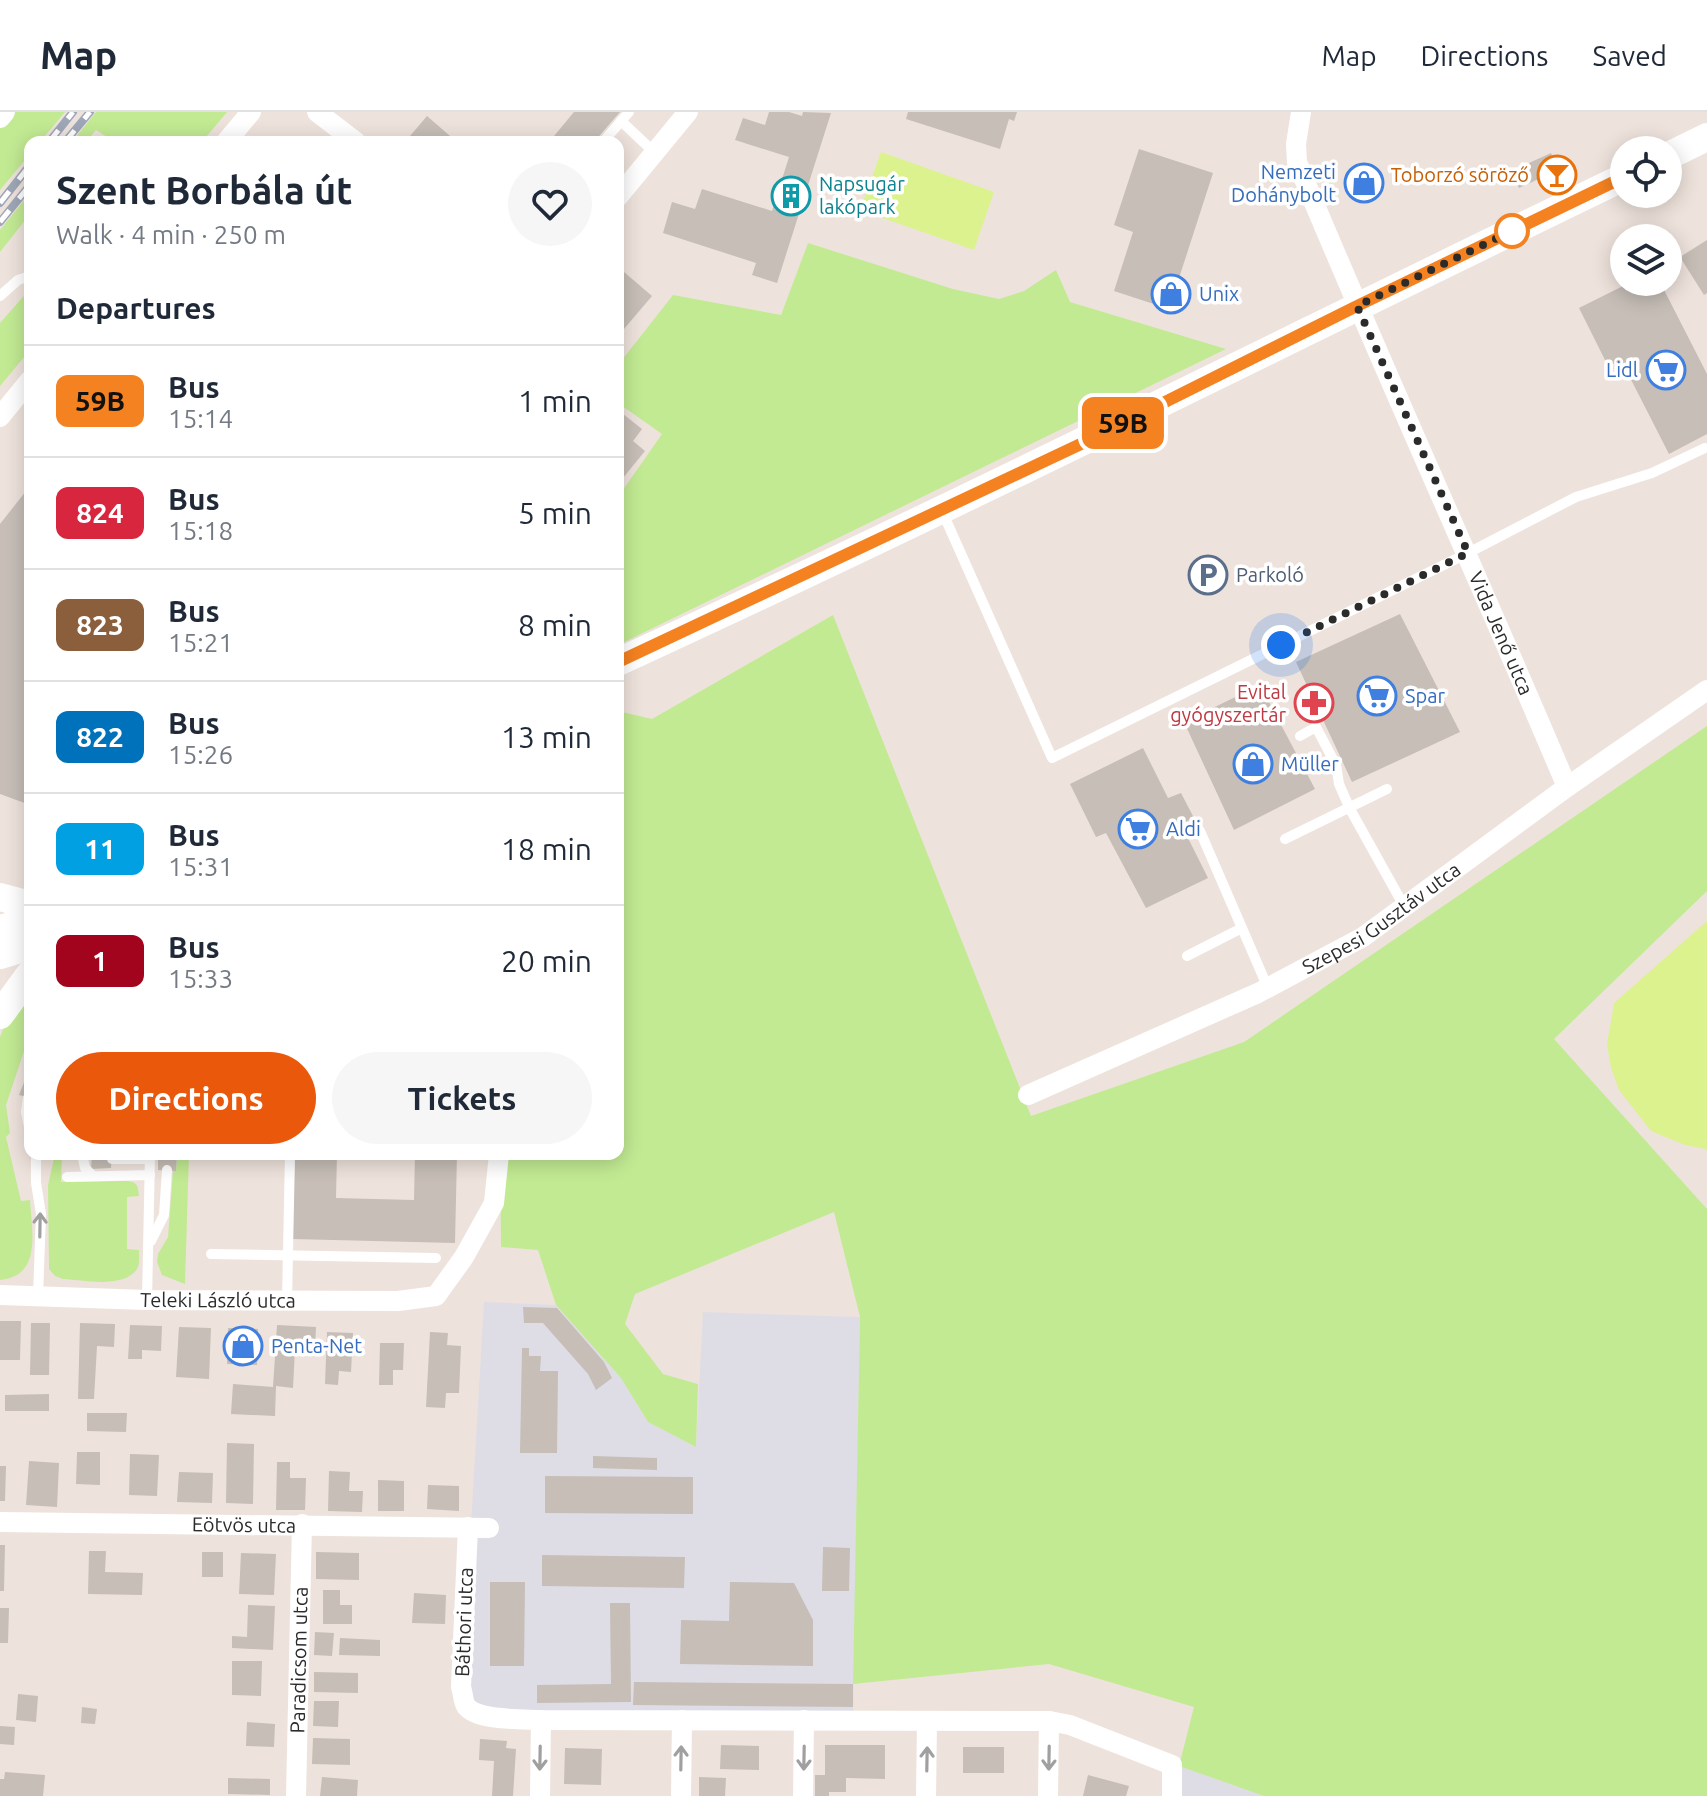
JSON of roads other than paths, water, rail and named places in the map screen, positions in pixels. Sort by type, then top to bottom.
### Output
[{"type":"street","points":[[0,118],[5,112]]},
{"type":"street","points":[[231,136],[251,112]]},
{"type":"street","points":[[317,112],[348,136]]},
{"type":"street","points":[[624,190],[688,112]]},
{"type":"street","name":"Vida Jenő utca","points":[[1301,112],[1296,144],[1297,162],[1567,787]]},
{"type":"street","points":[[1682,149],[1707,137]]},
{"type":"street","points":[[624,659],[1083,443],[1610,184]]},
{"type":"street","points":[[0,417],[24,387]]},
{"type":"street","name":"Szepesi Gusztáv utca","points":[[1028,1095],[1268,988],[1363,937],[1567,787],[1707,690]]},
{"type":"street","points":[[0,897],[24,903]]},
{"type":"street","points":[[0,929],[24,923]]},
{"type":"street","points":[[0,955],[24,948]]},
{"type":"street","points":[[0,1015],[24,982]]},
{"type":"street","name":"Teleki László utca","points":[[0,1295],[287,1301],[398,1301],[436,1296],[464,1257],[494,1203],[498,1160]]},
{"type":"street","name":"Eötvös utca","points":[[0,1522],[489,1528]]},
{"type":"street","name":"Paradicsom utca","points":[[296,1796],[302,1524]]},
{"type":"street","name":"Báthori utca","points":[[468,1527],[461,1687],[466,1705],[490,1717],[541,1720]]},
{"type":"street","points":[[540,1796],[541,1720],[1049,1721],[1070,1725],[1172,1765],[1172,1796]]},
{"type":"street","points":[[681,1796],[682,1720]]},
{"type":"street","points":[[803,1796],[804,1720]]},
{"type":"street","points":[[1048,1796],[1049,1721]]},
{"type":"street","points":[[926,1796],[927,1722]]},
{"type":"lane","points":[[608,136],[625,116],[655,153]]},
{"type":"lane","points":[[0,296],[24,278]]},
{"type":"lane","points":[[940,508],[946,515],[1052,758],[1576,497],[1652,473],[1705,448]]},
{"type":"lane","points":[[1300,736],[1316,727],[1336,765],[1339,784],[1350,809],[1404,906]]},
{"type":"lane","points":[[1285,839],[1387,789]]},
{"type":"lane","points":[[1200,831],[1268,988]]},
{"type":"lane","points":[[1187,956],[1242,928]]},
{"type":"lane","points":[[36,1160],[41,1214],[38,1296]]},
{"type":"lane","points":[[85,1160],[85,1168],[93,1176]]},
{"type":"lane","points":[[147,1300],[150,1160]]},
{"type":"lane","points":[[287,1301],[290,1160]]},
{"type":"lane","points":[[149,1246],[164,1215],[167,1170]]},
{"type":"lane","points":[[67,1177],[150,1175]]},
{"type":"lane","points":[[211,1254],[436,1258]]},
{"type":"railway","points":[[54,136],[73,112]]},
{"type":"railway","points":[[70,136],[90,112]]},
{"type":"railway","points":[[0,203],[24,173]]},
{"type":"railway","points":[[0,222],[24,192]]},
{"type":"place","name":"Toborzó söröző","points":[[1557,175]]},
{"type":"place","name":"Nemzeti Dohánybolt","points":[[1364,183]]},
{"type":"place","name":"Napsugár lakópark","points":[[791,196]]},
{"type":"place","name":"Unix","points":[[1171,294]]},
{"type":"place","name":"Lidl","points":[[1666,370]]},
{"type":"place","name":"Parkoló","points":[[1208,575]]},
{"type":"place","name":"Spar","points":[[1377,696]]},
{"type":"place","name":"Evital gyógyszertár","points":[[1314,703]]},
{"type":"place","name":"Müller","points":[[1253,764]]},
{"type":"place","name":"Aldi","points":[[1138,829]]},
{"type":"place","name":"Penta-Net","points":[[243,1346]]}]
